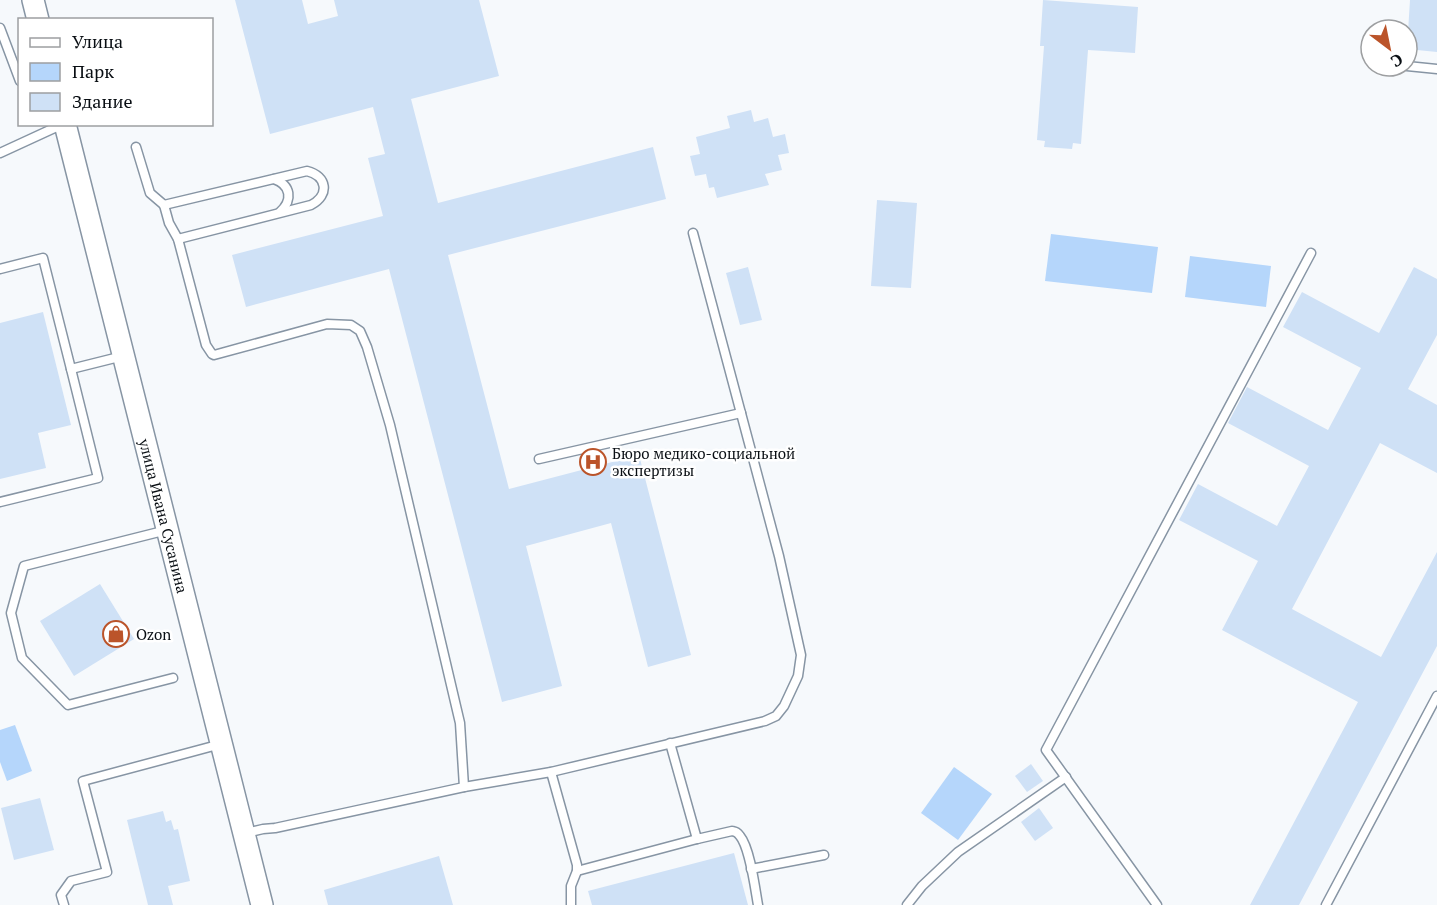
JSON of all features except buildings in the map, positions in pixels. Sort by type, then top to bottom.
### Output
[{"type":"street","points":[[33,0],[38,18]]},
{"type":"street","name":"улица Ивана Сусанина","points":[[65,126],[262,905]]},
{"type":"lane","points":[[0,28],[18,76]]},
{"type":"lane","points":[[1419,67],[1437,69]]},
{"type":"lane","points":[[0,153],[60,126]]},
{"type":"lane","points":[[136,147],[150,193],[164,205],[169,223],[178,239],[206,345],[212,354],[327,324],[351,325],[360,331],[364,338],[390,425],[460,723],[464,787]]},
{"type":"lane","points":[[164,205],[307,171],[321,178],[324,191],[317,202],[311,205],[178,239]]},
{"type":"lane","points":[[274,178],[283,184],[289,196],[288,202],[280,212]]},
{"type":"lane","points":[[244,833],[464,787],[551,772],[765,721],[776,716],[784,706],[798,676],[801,655],[799,644],[779,556],[693,233]]},
{"type":"lane","points":[[1157,905],[1046,750],[1311,253]]},
{"type":"lane","points":[[0,269],[43,258],[98,478],[0,502]]},
{"type":"lane","points":[[71,369],[124,356]]},
{"type":"lane","points":[[539,459],[741,413]]},
{"type":"lane","points":[[168,530],[24,566],[11,613],[22,658],[68,705],[173,678]]},
{"type":"lane","points":[[1326,905],[1437,696]]},
{"type":"lane","points":[[64,905],[61,895],[71,881],[107,872],[83,781],[222,744]]},
{"type":"lane","points":[[670,744],[697,839]]},
{"type":"lane","points":[[551,772],[577,871],[571,886],[571,905]]},
{"type":"lane","points":[[907,905],[922,886],[958,852],[1066,777]]},
{"type":"lane","points":[[577,871],[732,831],[737,832],[741,837],[746,850],[758,905]]},
{"type":"lane","points":[[751,869],[824,855]]},
{"type":"green space","points":[[1051,234],[1158,247],[1152,293],[1045,281]]},
{"type":"green space","points":[[1190,256],[1271,266],[1266,307],[1185,297]]},
{"type":"green space","points":[[15,725],[32,771],[7,781],[0,762],[0,730]]},
{"type":"green space","points":[[954,767],[992,794],[958,840],[921,813]]},
{"type":"place","name":"Бюро медико-социальной экспертизы","points":[[593,462]]},
{"type":"place","name":"Ozon","points":[[116,634]]}]
